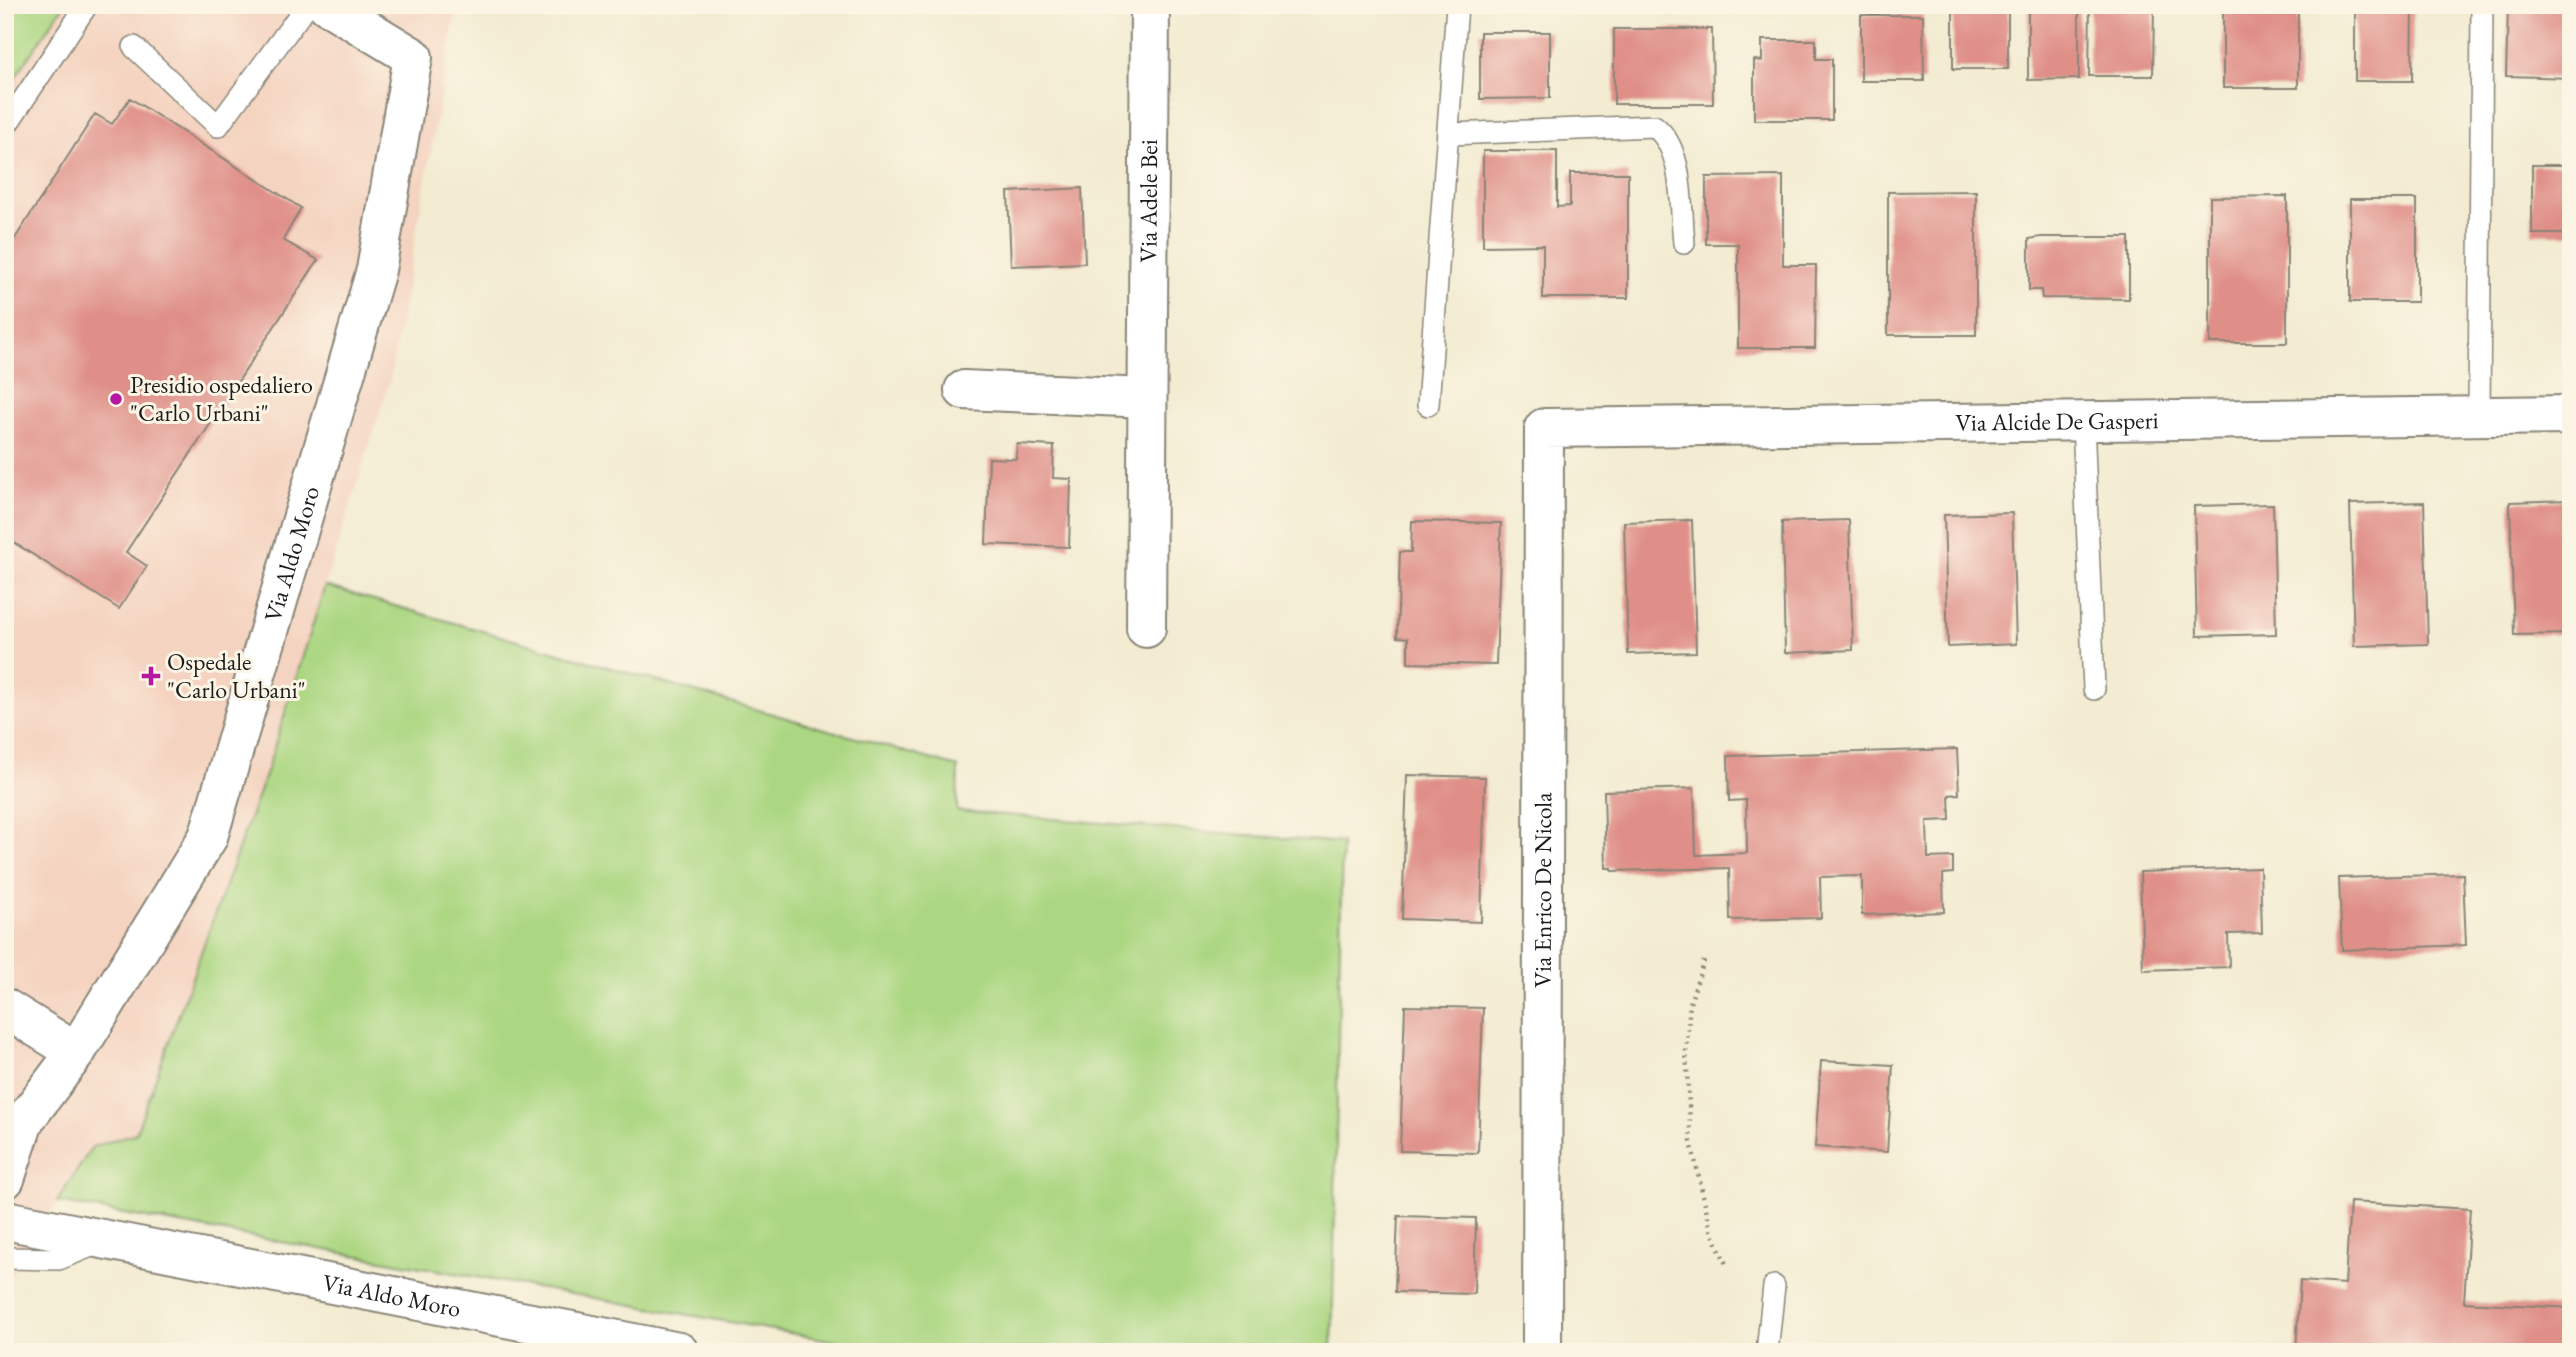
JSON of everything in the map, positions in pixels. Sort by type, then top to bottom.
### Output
[{"type":"street","name":"Via Aldo Moro","points":[[5,1179],[24,1121],[76,1052],[208,837],[376,270],[413,57],[327,5]]},
{"type":"street","name":"Via Adele Bei","points":[[1146,628],[1150,5]]},
{"type":"street","points":[[964,390],[1147,398]]},
{"type":"street","name":"Via Alcide De Gasperi","points":[[1544,428],[2571,415]]},
{"type":"street","name":"Via Enrico De Nicola","points":[[1542,1352],[1544,428]]},
{"type":"street","points":[[5,1009],[76,1052]]},
{"type":"street","name":"Via Aldo Moro","points":[[5,1220],[679,1352]]},
{"type":"lane","points":[[5,127],[87,5]]},
{"type":"lane","points":[[134,47],[218,126],[307,5]]},
{"type":"lane","points":[[1428,404],[1450,134],[1457,5]]},
{"type":"lane","points":[[2479,416],[2482,5]]},
{"type":"lane","points":[[1450,134],[1654,126],[1664,133],[1674,155],[1684,243]]},
{"type":"lane","points":[[2083,421],[2094,689]]},
{"type":"lane","points":[[5,1258],[60,1259],[105,1241]]},
{"type":"lane","points":[[1767,1352],[1774,1286]]},
{"type":"path","points":[[1704,961],[1690,1003],[1685,1052],[1690,1130],[1708,1219],[1726,1264]]},
{"type":"shaded area","name":"Ospedale \"Carlo Urbani\"","points":[[5,5],[457,5],[390,380],[268,767],[136,1134],[92,1147],[5,1285]]},
{"type":"green space","points":[[5,5],[64,5],[5,92]]},
{"type":"green space","points":[[325,586],[958,767],[957,811],[1342,843],[1332,1352],[896,1352],[57,1202],[92,1147],[136,1133],[268,767]]},
{"type":"building","points":[[2028,5],[2079,5],[2079,79],[2028,80]]},
{"type":"building","points":[[2090,5],[2154,5],[2153,76],[2089,76]]},
{"type":"building","points":[[2355,5],[2413,5],[2412,81],[2355,81]]},
{"type":"building","points":[[2508,5],[2571,5],[2571,78],[2506,76]]},
{"type":"building","points":[[2223,8],[2298,8],[2298,88],[2223,88]]},
{"type":"building","points":[[1953,10],[2008,10],[2008,69],[1953,69]]},
{"type":"building","points":[[1861,15],[1923,15],[1924,81],[1861,81]]},
{"type":"building","points":[[1614,29],[1712,29],[1713,104],[1614,104]]},
{"type":"building","points":[[1480,32],[1550,32],[1550,98],[1480,99]]},
{"type":"building","points":[[1762,40],[1816,40],[1816,59],[1832,59],[1832,120],[1754,120],[1754,60],[1762,61]]},
{"type":"building","name":"Presidio ospedaliero \"Carlo Urbani\"","points":[[130,98],[301,208],[283,240],[318,260],[126,552],[147,566],[119,609],[5,537],[5,254],[95,114],[112,124]]},
{"type":"building","points":[[1483,151],[1557,151],[1557,207],[1570,206],[1570,173],[1628,173],[1628,298],[1543,298],[1543,245],[1483,246]]},
{"type":"building","points":[[2532,165],[2571,165],[2571,234],[2532,234]]},
{"type":"building","points":[[1783,176],[1783,265],[1816,265],[1815,348],[1738,348],[1738,244],[1706,244],[1706,177]]},
{"type":"building","points":[[1082,188],[1085,263],[1011,266],[1008,192]]},
{"type":"building","points":[[1976,191],[1976,335],[1888,335],[1888,192]]},
{"type":"building","points":[[2287,196],[2287,343],[2210,343],[2210,197]]},
{"type":"building","points":[[2350,199],[2417,199],[2417,302],[2350,302]]},
{"type":"building","points":[[2129,237],[2129,299],[2042,298],[2041,290],[2029,290],[2029,239]]},
{"type":"building","points":[[1017,444],[1054,446],[1053,478],[1071,479],[1069,547],[986,544],[989,458],[1016,459]]},
{"type":"building","points":[[2571,500],[2571,634],[2514,635],[2510,502]]},
{"type":"building","points":[[2424,502],[2428,644],[2354,646],[2350,504]]},
{"type":"building","points":[[2273,504],[2276,634],[2197,636],[2194,506]]},
{"type":"building","points":[[2012,513],[2016,644],[1948,647],[1944,515]]},
{"type":"building","points":[[1692,520],[1696,652],[1628,654],[1624,522]]},
{"type":"building","points":[[1849,520],[1853,650],[1785,653],[1782,522]]},
{"type":"building","points":[[1412,521],[1501,523],[1496,665],[1408,663],[1408,638],[1397,637],[1400,552],[1411,552]]},
{"type":"building","points":[[1957,749],[1959,794],[1949,795],[1950,820],[1927,821],[1928,858],[1953,857],[1953,873],[1943,874],[1944,912],[1862,915],[1862,876],[1820,877],[1821,918],[1730,920],[1729,868],[1612,871],[1612,868],[1606,868],[1604,791],[1694,788],[1696,855],[1747,853],[1746,800],[1729,801],[1728,756]]},
{"type":"building","points":[[1407,775],[1485,777],[1481,922],[1402,919]]},
{"type":"building","points":[[2260,868],[2262,933],[2228,934],[2229,967],[2143,970],[2140,872]]},
{"type":"building","points":[[2463,874],[2466,945],[2342,950],[2339,878]]},
{"type":"building","points":[[1405,1006],[1483,1008],[1478,1153],[1400,1151]]},
{"type":"building","points":[[1821,1061],[1893,1065],[1887,1152],[1815,1147]]},
{"type":"building","points":[[2350,1202],[2470,1209],[2464,1302],[2571,1308],[2571,1352],[2296,1352],[2300,1281],[2345,1284]]},
{"type":"building","points":[[1398,1216],[1476,1218],[1474,1294],[1395,1292]]},
{"type":"place","name":"Presidio ospedaliero \"Carlo Urbani\"","points":[[116,399]]},
{"type":"place","name":"Ospedale \"Carlo Urbani\"","points":[[151,676]]}]
